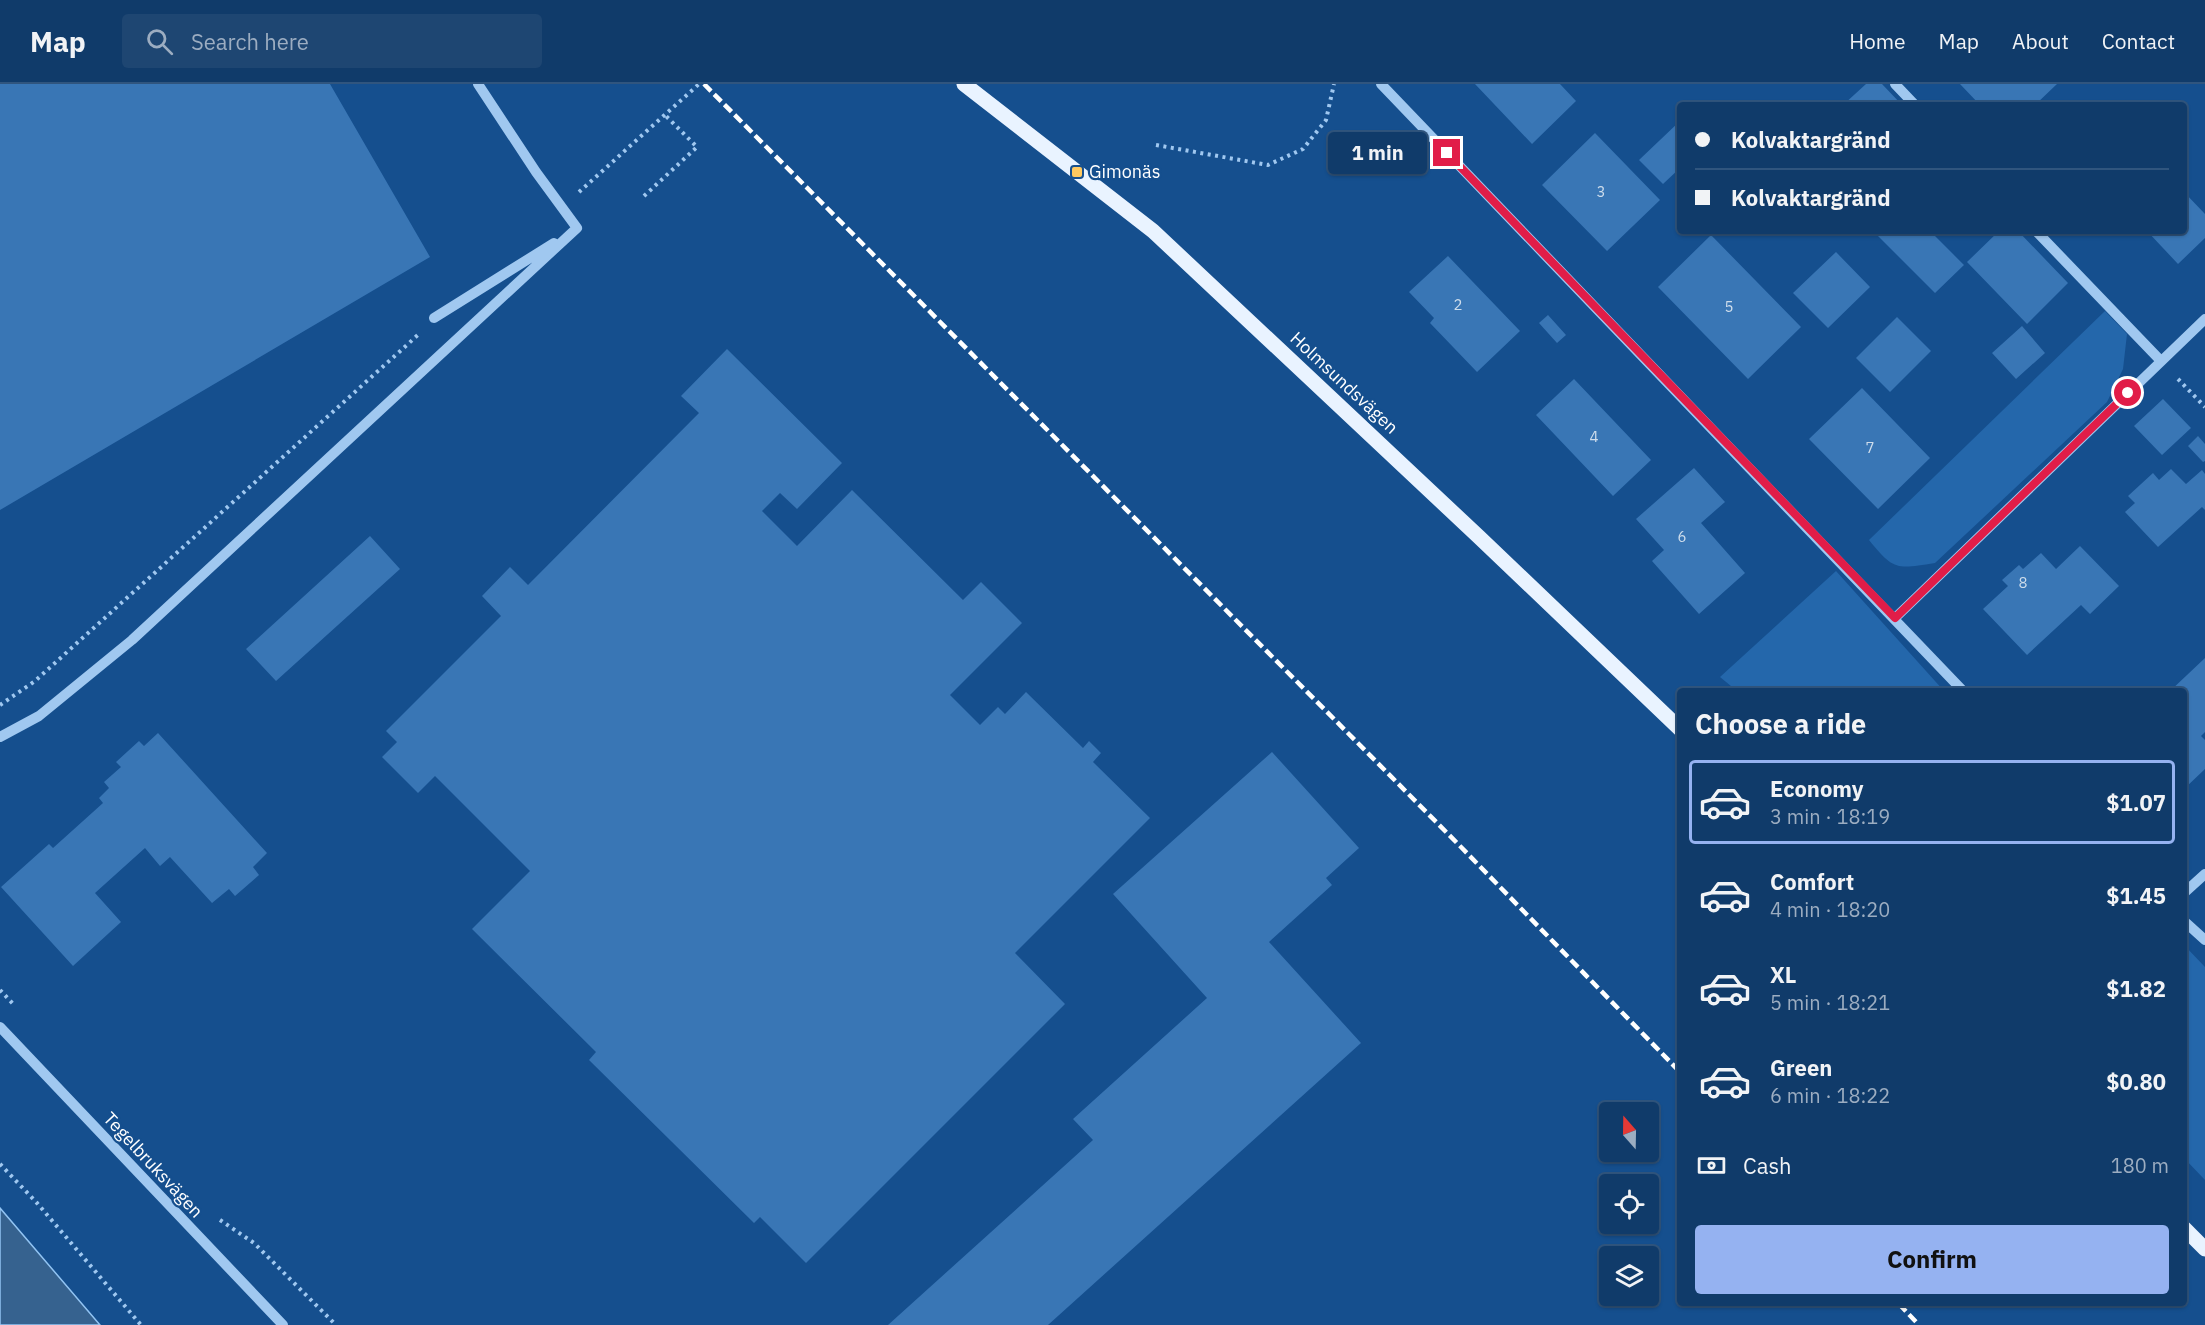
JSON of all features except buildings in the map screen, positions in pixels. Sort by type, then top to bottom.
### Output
[{"type":"main road","name":"Holmsundsvägen","points":[[964,84],[1152,231],[1677,726]]},
{"type":"main road","points":[[2187,1231],[2205,1249]]},
{"type":"street","points":[[478,84],[536,172],[577,228]]},
{"type":"street","points":[[1381,84],[1960,688]]},
{"type":"street","points":[[1895,84],[1912,102]]},
{"type":"street","points":[[434,318],[577,228]]},
{"type":"street","points":[[0,737],[39,716],[132,640],[577,228]]},
{"type":"street","points":[[2039,234],[2161,361]]},
{"type":"street","points":[[1895,618],[2205,319]]},
{"type":"street","points":[[2187,890],[2205,874]]},
{"type":"street","points":[[2187,924],[2205,940]]},
{"type":"street","name":"Tegelbruksvägen","points":[[0,1027],[283,1325]]},
{"type":"path","points":[[576,194],[699,84]]},
{"type":"path","points":[[1156,145],[1268,165],[1303,149],[1326,120],[1334,84]]},
{"type":"path","points":[[644,196],[697,147],[665,115]]},
{"type":"path","points":[[0,705],[35,681],[423,331]]},
{"type":"path","points":[[2161,361],[2205,407]]},
{"type":"path","points":[[0,990],[16,1007]]},
{"type":"path","points":[[0,1164],[37,1203],[141,1325]]},
{"type":"path","points":[[213,1216],[254,1243],[336,1325]]},
{"type":"shaded area","points":[[2105,311],[2127,334],[2123,369],[2107,402],[1935,563],[1904,567],[1885,558],[1869,540]]},
{"type":"shaded area","points":[[1836,571],[1941,688],[1733,688],[1720,677]]},
{"type":"shaded area","points":[[2187,948],[2205,967],[2205,1180],[2187,1161]]},
{"type":"shaded area","points":[[0,1208],[100,1325],[0,1325]]},
{"type":"railway","points":[[704,84],[1461,847],[1677,1069]]},
{"type":"railway","points":[[1901,1306],[1919,1325]]},
{"type":"place","name":"Gimonäs","points":[[1077,172]]},
{"type":"route","points":[[1447,153],[1895,618],[2128,393]]}]
